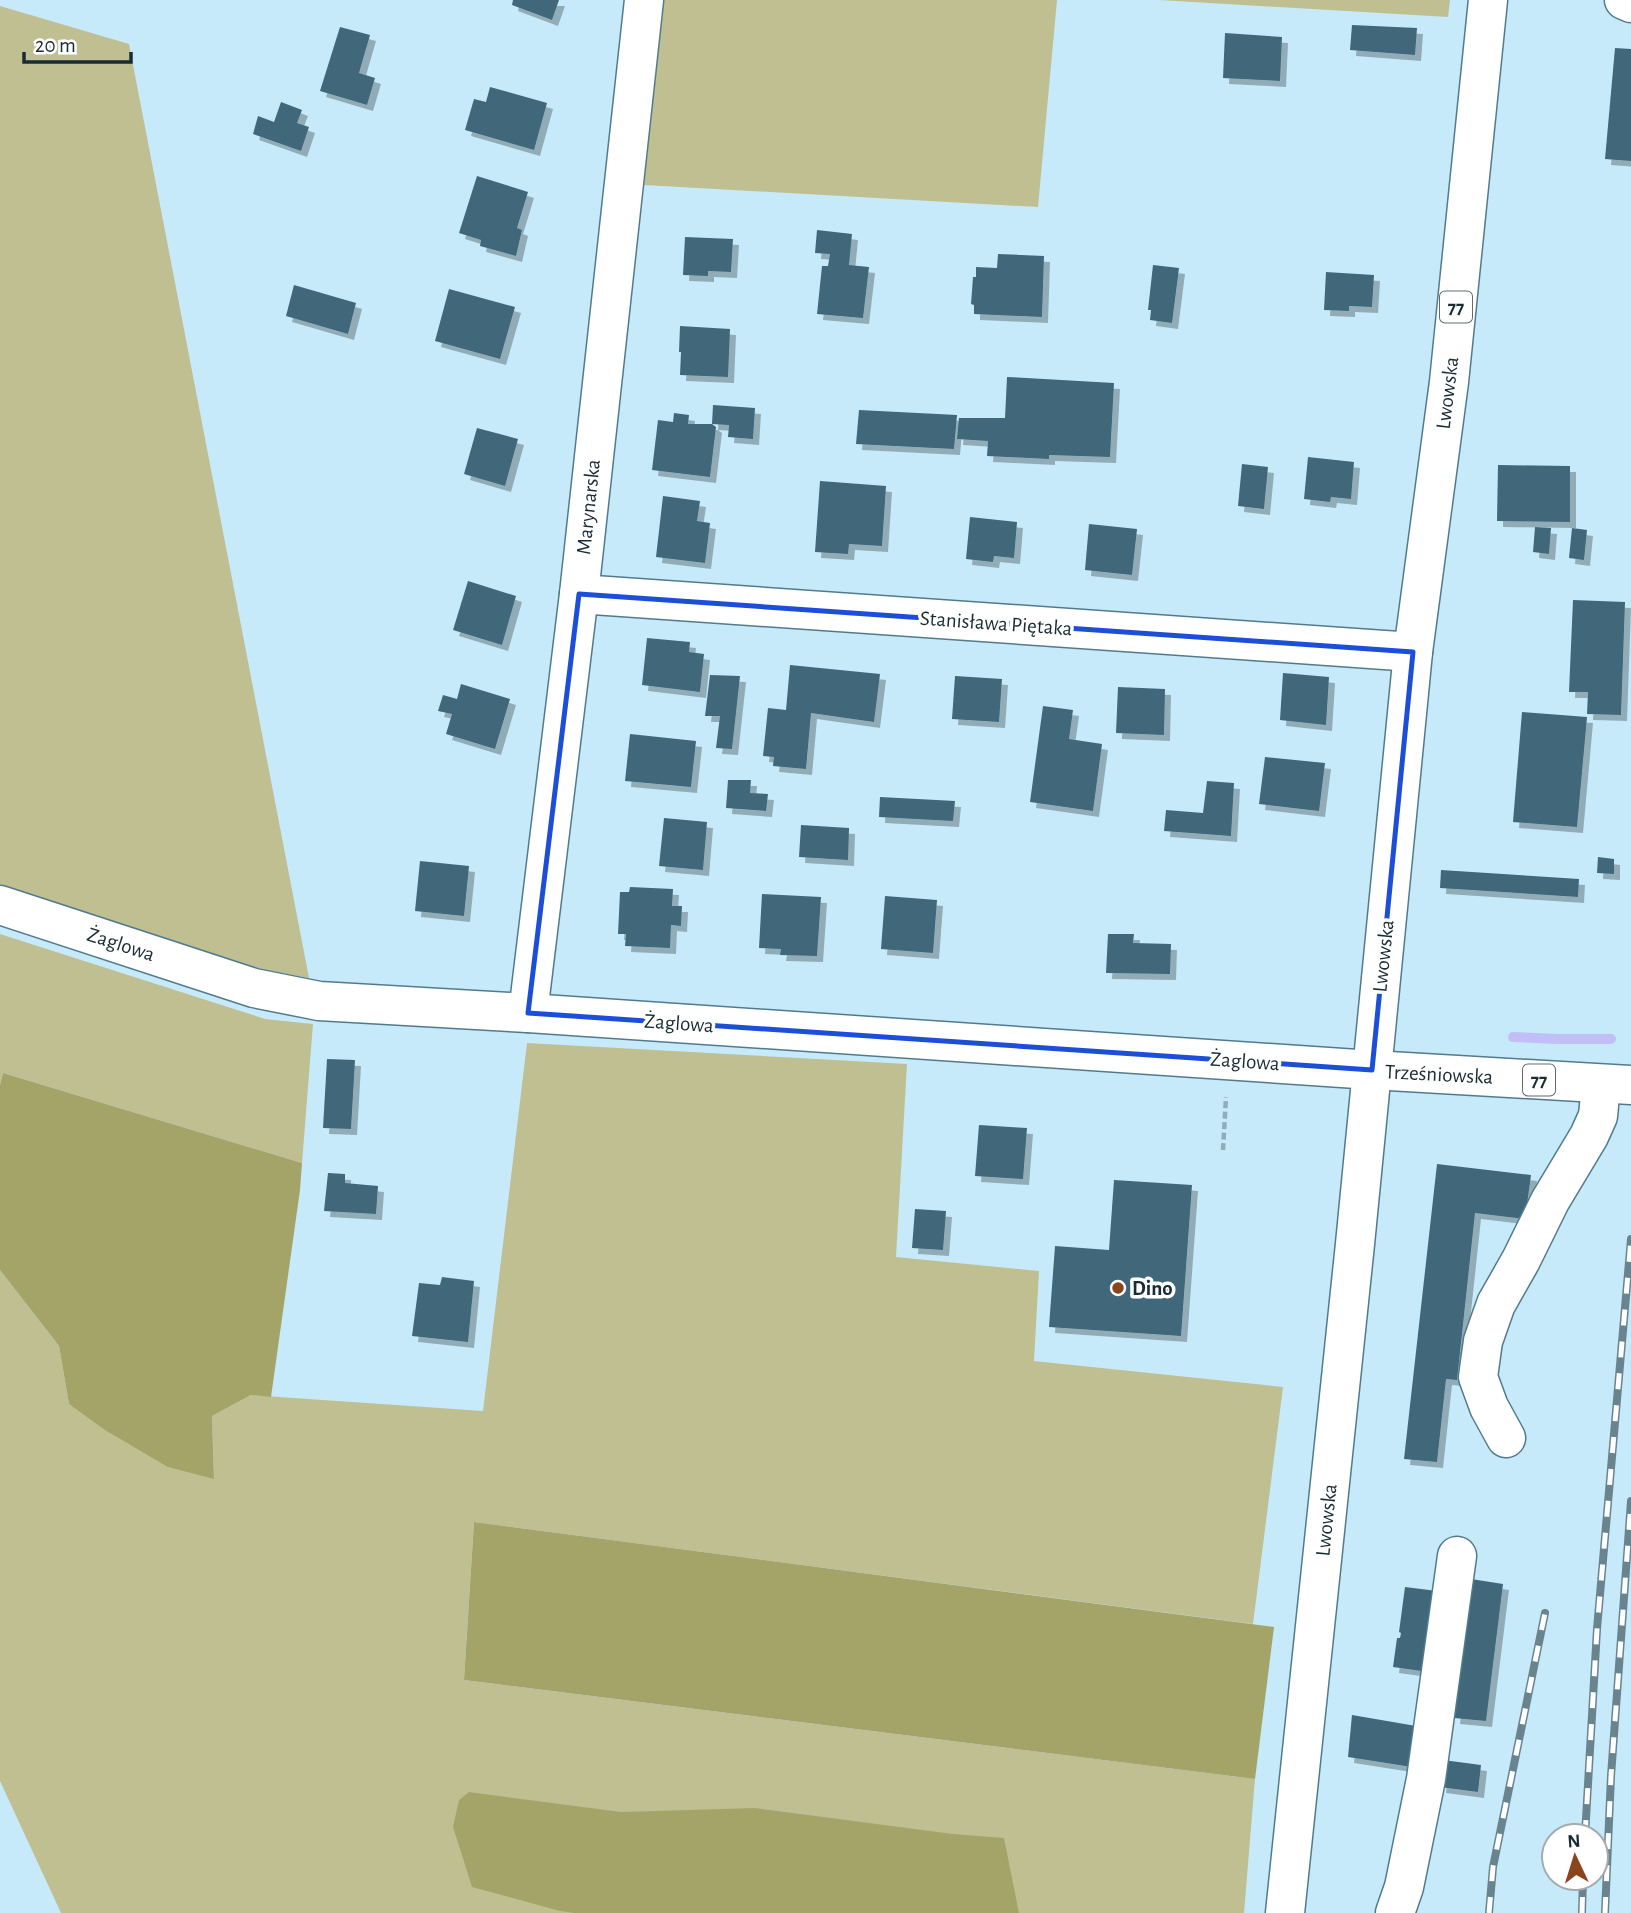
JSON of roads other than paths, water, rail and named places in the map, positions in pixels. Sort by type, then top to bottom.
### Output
[{"type":"street","name":"Marynarska","points":[[528,1013],[579,594],[645,0]]},
{"type":"street","name":"Lwowska","points":[[1285,1913],[1413,652],[1448,382],[1488,0]]},
{"type":"street","points":[[1624,0],[1631,3]]},
{"type":"street","name":"Stanisława Piętaka","points":[[579,594],[1413,652]]},
{"type":"street","name":"Żaglowa","points":[[0,905],[254,988],[319,1001],[1372,1070]]},
{"type":"street","name":"Trześniowska","points":[[1372,1070],[1616,1084]]},
{"type":"street","points":[[1506,1438],[1489,1407],[1478,1377],[1482,1340],[1496,1304],[1616,1084]]},
{"type":"street","points":[[1395,1913],[1404,1887],[1426,1779],[1457,1556]]},
{"type":"waterway","points":[[1513,1037],[1611,1039]]},
{"type":"railway","points":[[1586,1822],[1597,1629],[1631,1239]]},
{"type":"railway","points":[[1605,1913],[1611,1776],[1631,1501]]},
{"type":"railway","points":[[1489,1913],[1493,1867],[1545,1613]]},
{"type":"railway","points":[[1582,1913],[1583,1892]]},
{"type":"place","name":"Dino","points":[[1118,1288]]}]
